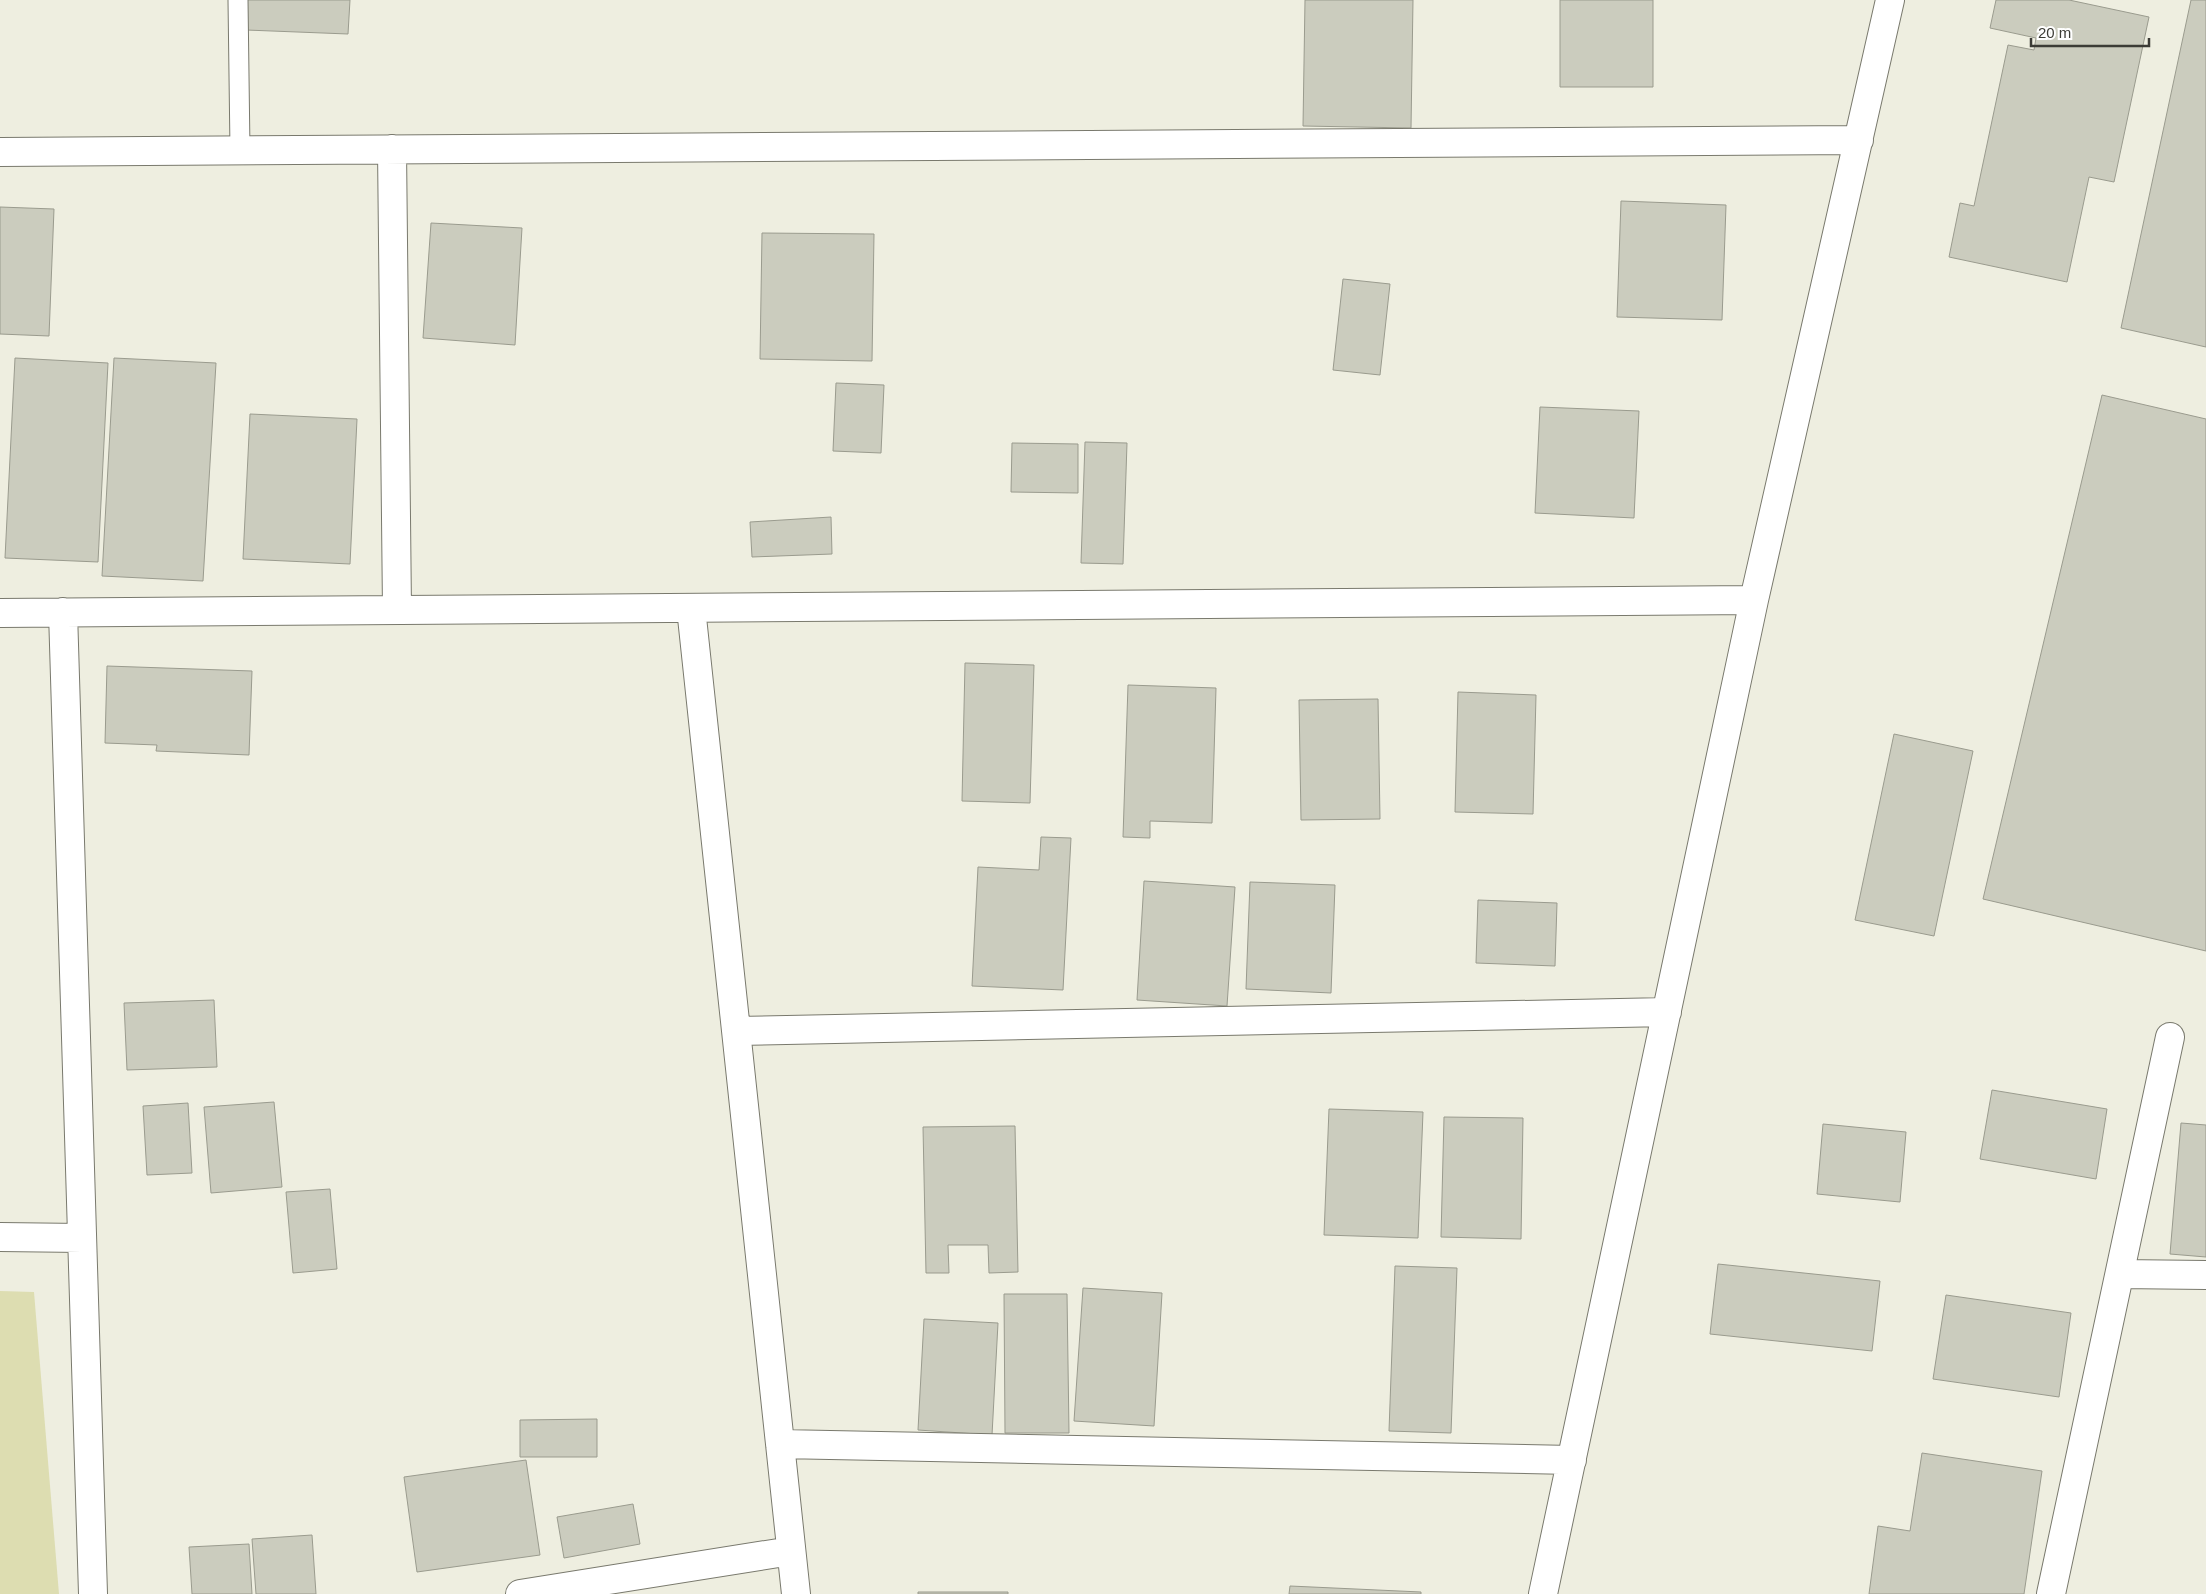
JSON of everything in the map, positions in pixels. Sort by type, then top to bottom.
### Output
[{"type":"street","points":[[1543,1594],[1754,600],[1890,0]]},
{"type":"street","points":[[0,152],[1859,140]]},
{"type":"street","points":[[392,149],[397,610]]},
{"type":"street","points":[[0,613],[1754,600]]},
{"type":"street","points":[[691,608],[796,1594]]},
{"type":"street","points":[[63,612],[93,1594]]},
{"type":"street","points":[[736,1031],[1667,1012]]},
{"type":"street","points":[[2051,1594],[2170,1037]]},
{"type":"street","points":[[0,1237],[82,1238]]},
{"type":"street","points":[[2120,1274],[2206,1275]]},
{"type":"street","points":[[780,1444],[1572,1460]]},
{"type":"street","points":[[520,1594],[791,1551]]},
{"type":"lane","points":[[238,0],[240,150]]},
{"type":"green space","points":[[0,1291],[34,1292],[59,1594],[0,1594]]},
{"type":"building","points":[[247,0],[350,0],[348,34],[246,30]]},
{"type":"building","points":[[1305,0],[1413,0],[1411,128],[1303,126]]},
{"type":"building","points":[[1560,0],[1653,0],[1653,87],[1560,87]]},
{"type":"building","points":[[1996,0],[2069,0],[2149,17],[2114,182],[2089,177],[2067,282],[1949,257],[1960,203],[1974,206],[2008,45],[2034,50],[2036,38],[1990,28]]},
{"type":"building","points":[[2191,0],[2206,0],[2206,347],[2121,328]]},
{"type":"building","points":[[1621,201],[1726,205],[1722,320],[1617,317]]},
{"type":"building","points":[[0,207],[54,209],[49,336],[0,334]]},
{"type":"building","points":[[431,223],[522,228],[515,345],[423,338]]},
{"type":"building","points":[[762,233],[874,234],[872,361],[760,359]]},
{"type":"building","points":[[1343,279],[1390,284],[1380,375],[1333,370]]},
{"type":"building","points":[[15,358],[108,363],[98,562],[5,558]]},
{"type":"building","points":[[114,358],[216,363],[203,581],[102,576]]},
{"type":"building","points":[[836,383],[884,385],[881,453],[833,451]]},
{"type":"building","points":[[2102,395],[2206,419],[2206,951],[1983,899]]},
{"type":"building","points":[[1540,407],[1639,411],[1634,518],[1535,513]]},
{"type":"building","points":[[250,414],[357,419],[350,564],[243,559]]},
{"type":"building","points":[[1085,442],[1127,443],[1123,564],[1081,563]]},
{"type":"building","points":[[1012,443],[1078,444],[1078,493],[1011,492]]},
{"type":"building","points":[[831,517],[832,554],[752,557],[750,522]]},
{"type":"building","points":[[965,663],[1034,665],[1030,803],[962,801]]},
{"type":"building","points":[[107,666],[252,671],[249,755],[156,751],[157,745],[105,743]]},
{"type":"building","points":[[1128,685],[1216,688],[1212,823],[1150,821],[1150,838],[1123,837]]},
{"type":"building","points":[[1458,692],[1536,695],[1533,814],[1455,812]]},
{"type":"building","points":[[1378,699],[1380,819],[1301,820],[1299,700]]},
{"type":"building","points":[[1894,734],[1973,751],[1934,936],[1855,920]]},
{"type":"building","points":[[1041,837],[1071,838],[1063,990],[972,986],[978,867],[1039,870]]},
{"type":"building","points":[[1144,881],[1235,887],[1227,1006],[1137,1000]]},
{"type":"building","points":[[1250,882],[1335,885],[1331,993],[1246,989]]},
{"type":"building","points":[[1478,900],[1557,903],[1555,966],[1476,963]]},
{"type":"building","points":[[214,1000],[217,1067],[127,1070],[124,1003]]},
{"type":"building","points":[[1992,1090],[2107,1109],[2096,1179],[1980,1159]]},
{"type":"building","points":[[274,1102],[282,1187],[211,1193],[204,1107]]},
{"type":"building","points":[[188,1103],[192,1173],[147,1175],[143,1106]]},
{"type":"building","points":[[1329,1109],[1423,1112],[1418,1238],[1324,1235]]},
{"type":"building","points":[[1444,1117],[1523,1118],[1521,1239],[1441,1237]]},
{"type":"building","points":[[2181,1123],[2206,1125],[2206,1257],[2170,1254]]},
{"type":"building","points":[[1823,1124],[1906,1132],[1900,1202],[1817,1194]]},
{"type":"building","points":[[1015,1126],[1018,1272],[989,1273],[988,1245],[948,1245],[949,1273],[926,1273],[923,1127]]},
{"type":"building","points":[[330,1189],[337,1269],[293,1273],[286,1192]]},
{"type":"building","points":[[1718,1264],[1880,1281],[1872,1351],[1710,1334]]},
{"type":"building","points":[[1395,1266],[1457,1268],[1451,1433],[1389,1431]]},
{"type":"building","points":[[1083,1288],[1162,1293],[1154,1426],[1074,1421]]},
{"type":"building","points":[[1004,1294],[1067,1294],[1069,1433],[1005,1433]]},
{"type":"building","points":[[1946,1295],[2071,1313],[2059,1397],[1933,1379]]},
{"type":"building","points":[[924,1319],[998,1323],[992,1435],[918,1430]]},
{"type":"building","points":[[597,1419],[597,1457],[520,1457],[520,1420]]},
{"type":"building","points":[[1922,1453],[2042,1471],[2024,1594],[1869,1594],[1878,1526],[1910,1531]]},
{"type":"building","points":[[526,1460],[540,1555],[417,1572],[404,1477]]},
{"type":"building","points":[[633,1504],[640,1544],[564,1558],[557,1517]]},
{"type":"building","points":[[312,1535],[316,1594],[256,1594],[252,1539]]},
{"type":"building","points":[[249,1544],[252,1594],[192,1594],[189,1547]]},
{"type":"building","points":[[1290,1586],[1421,1592],[1421,1594],[1289,1594]]},
{"type":"building","points":[[918,1592],[1008,1592],[1008,1594],[918,1594]]}]
